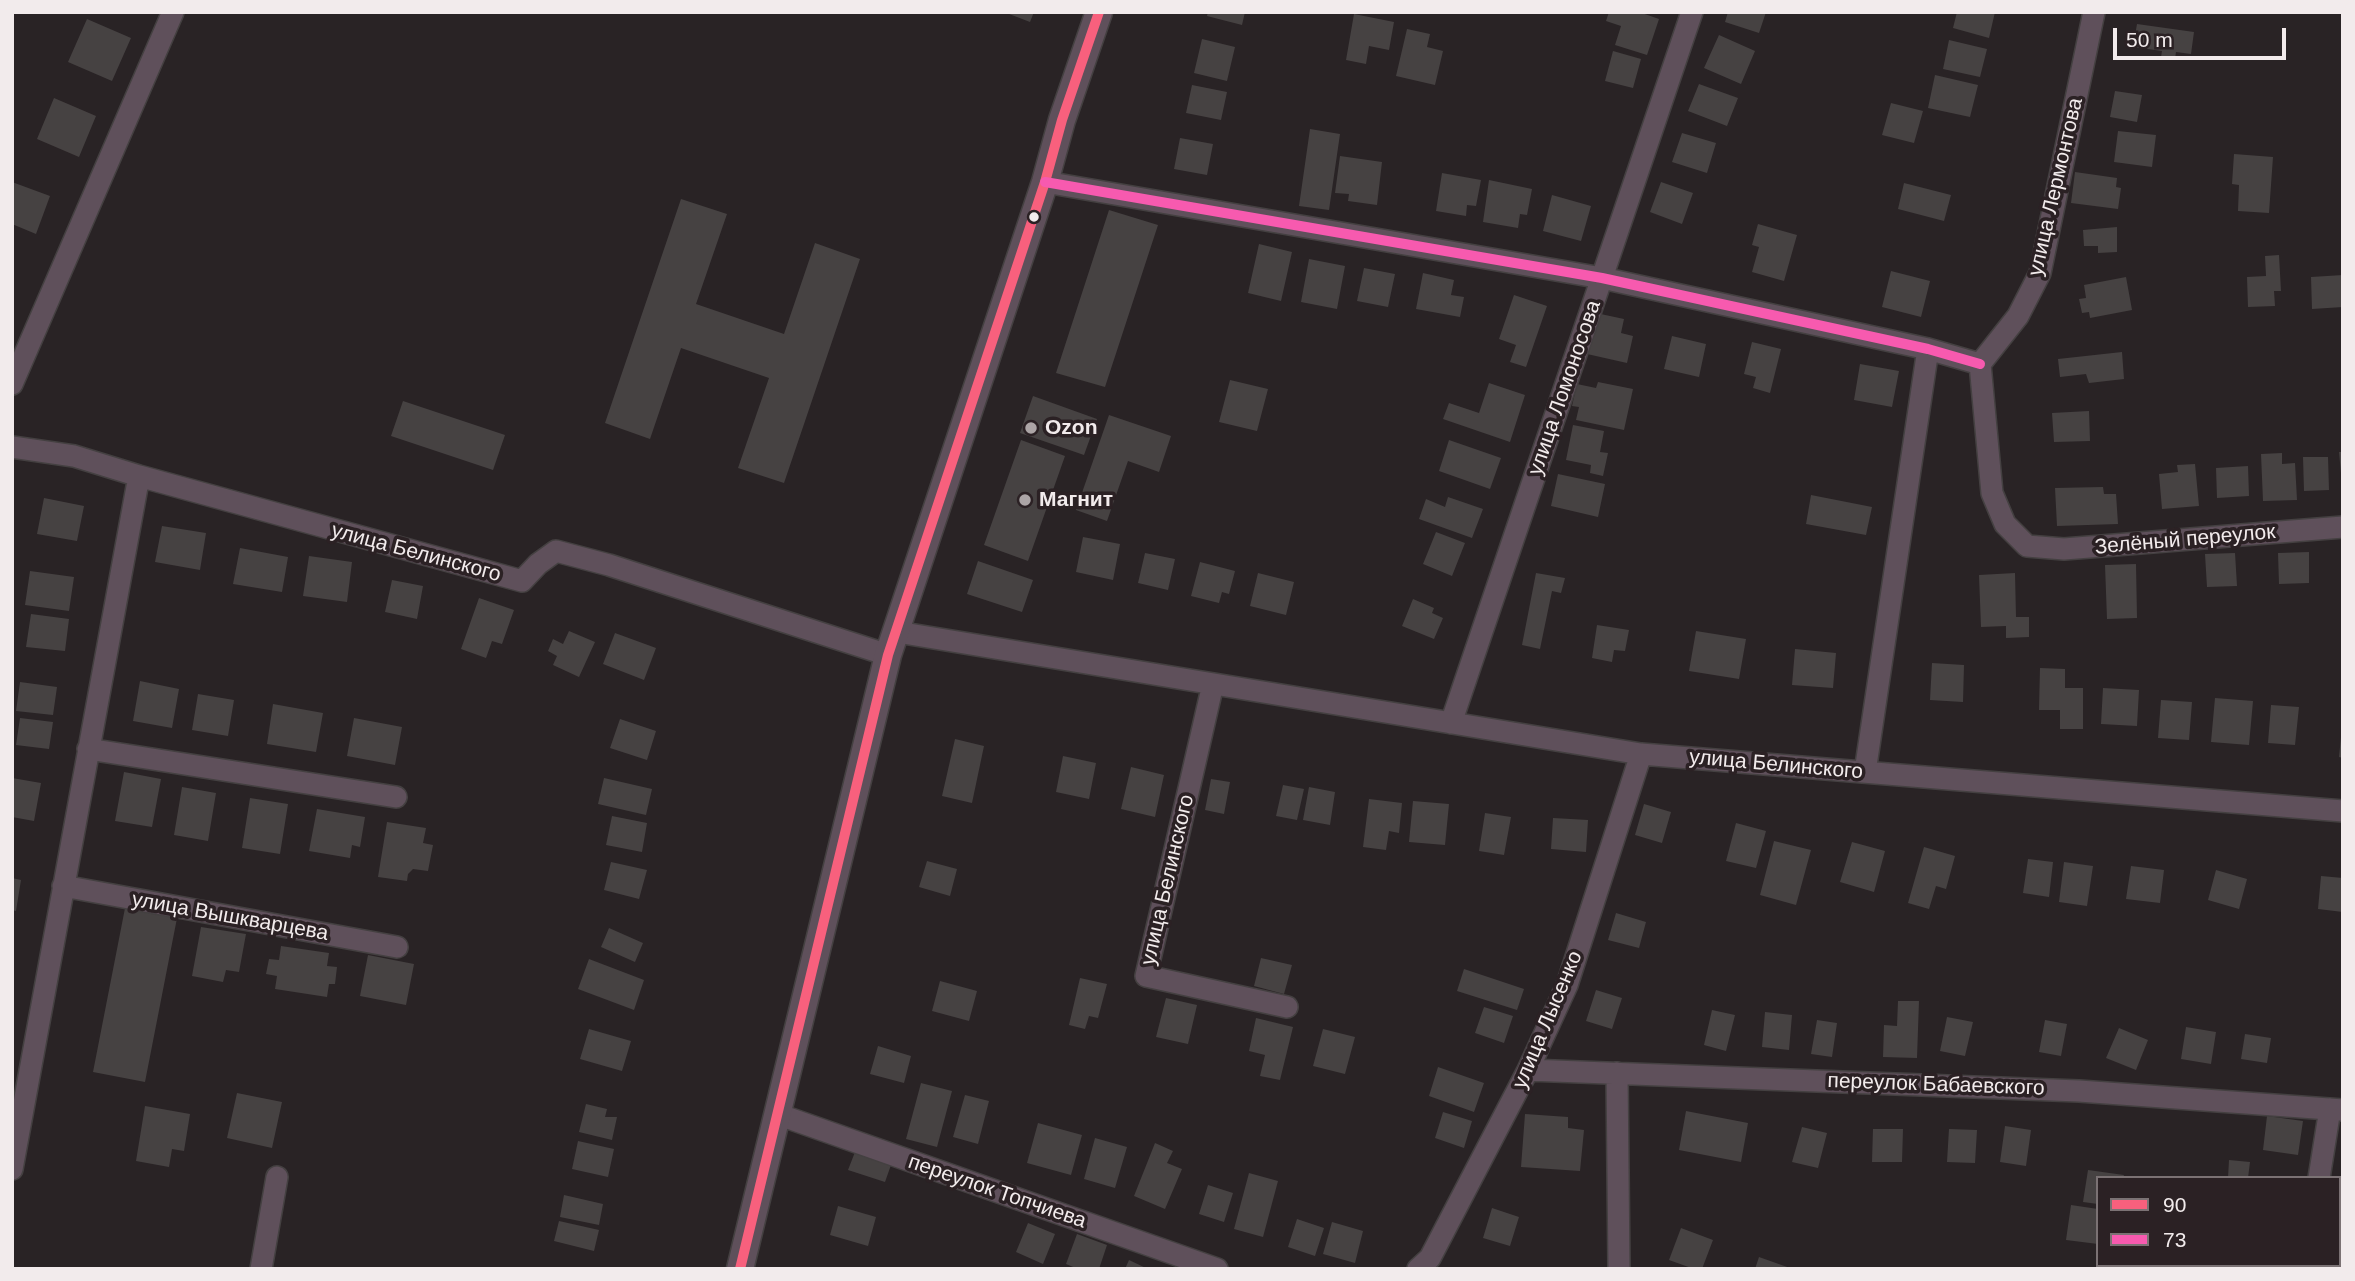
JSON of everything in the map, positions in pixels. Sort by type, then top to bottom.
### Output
[{"type":"street","points":[[12,384],[173,12]]},
{"type":"street","points":[[740,1269],[892,644],[1099,12]]},
{"type":"street","name":"улица Ломоносова","points":[[1451,723],[1692,12]]},
{"type":"street","name":"улица Лермонтова","points":[[1980,364],[2018,316],[2040,273],[2094,12]]},
{"type":"street","points":[[1045,183],[1602,278],[1928,349],[1980,364]]},
{"type":"street","points":[[1865,772],[1928,349]]},
{"type":"street","name":"Зелёный переулок","points":[[1980,364],[1992,493],[2005,524],[2027,546],[2064,550],[2343,527]]},
{"type":"street","name":"улица Белинского","points":[[12,447],[74,456],[522,581],[538,564],[556,551],[892,644],[1213,684],[1641,754],[2343,811]]},
{"type":"street","points":[[12,1169],[139,476]]},
{"type":"street","name":"улица Белинского","points":[[1213,684],[1146,976],[1287,1007]]},
{"type":"street","points":[[88,749],[396,797]]},
{"type":"street","name":"улица Лысенко","points":[[1418,1269],[1430,1258],[1528,1070],[1567,985],[1641,754]]},
{"type":"street","name":"улица Вышкварцева","points":[[63,887],[397,947]]},
{"type":"street","name":"переулок Бабаевского","points":[[1528,1070],[2079,1091],[2337,1109]]},
{"type":"street","points":[[1617,1073],[1619,1269]]},
{"type":"street","points":[[2320,1176],[2337,1109]]},
{"type":"street","name":"переулок Топчиева","points":[[777,1114],[1217,1269]]},
{"type":"street","points":[[261,1269],[277,1177]]},
{"type":"building","points":[[1004,12],[1034,12],[1030,22]]},
{"type":"building","points":[[1208,12],[1245,12],[1242,25],[1207,16]]},
{"type":"building","points":[[1609,12],[1639,12],[1659,19],[1647,55],[1615,45],[1621,26],[1606,21]]},
{"type":"building","points":[[1728,12],[1766,12],[1759,33],[1725,22]]},
{"type":"building","points":[[1957,12],[1995,12],[1989,38],[1953,28]]},
{"type":"building","points":[[1354,14],[1394,22],[1389,50],[1369,46],[1366,64],[1346,60]]},
{"type":"building","points":[[87,19],[131,38],[112,81],[68,62]]},
{"type":"building","points":[[2137,24],[2194,32],[2191,54],[2176,52],[2175,59],[2161,57],[2162,51],[2133,47]]},
{"type":"building","points":[[1407,29],[1430,34],[1427,47],[1443,51],[1435,85],[1396,76]]},
{"type":"building","points":[[1719,35],[1755,51],[1741,84],[1704,68]]},
{"type":"building","points":[[1202,39],[1235,47],[1227,81],[1194,73]]},
{"type":"building","points":[[1949,40],[1987,49],[1980,77],[1943,69]]},
{"type":"building","points":[[1613,51],[1641,59],[1633,88],[1605,81]]},
{"type":"building","points":[[1935,75],[1978,85],[1970,117],[1928,108]]},
{"type":"building","points":[[1699,84],[1738,98],[1727,126],[1688,111]]},
{"type":"building","points":[[1192,85],[1227,92],[1221,120],[1186,113]]},
{"type":"building","points":[[2115,91],[2142,95],[2137,122],[2110,117]]},
{"type":"building","points":[[54,98],[96,116],[79,157],[37,139]]},
{"type":"building","points":[[1891,103],[1923,111],[1914,143],[1882,135]]},
{"type":"building","points":[[1310,129],[1340,134],[1329,210],[1299,206]]},
{"type":"building","points":[[2118,131],[2156,135],[2152,167],[2114,162]]},
{"type":"building","points":[[1682,133],[1716,143],[1707,173],[1672,162]]},
{"type":"building","points":[[1180,138],[1213,144],[1207,175],[1174,169]]},
{"type":"building","points":[[2234,154],[2273,157],[2269,213],[2238,211],[2239,185],[2232,184]]},
{"type":"building","points":[[1340,156],[1382,162],[1377,205],[1348,201],[1349,194],[1335,193]]},
{"type":"building","points":[[2075,172],[2117,178],[2116,187],[2121,188],[2118,209],[2071,203]]},
{"type":"building","points":[[1442,173],[1481,180],[1476,206],[1467,205],[1466,216],[1436,211]]},
{"type":"building","points":[[1489,180],[1532,189],[1527,215],[1520,214],[1518,228],[1483,222]]},
{"type":"building","points":[[12,182],[50,196],[36,234],[12,224]]},
{"type":"building","points":[[1661,182],[1693,193],[1682,224],[1650,212]]},
{"type":"building","points":[[1904,183],[1951,195],[1944,221],[1898,209]]},
{"type":"building","points":[[1552,195],[1591,206],[1581,241],[1543,231]]},
{"type":"building","points":[[681,199],[727,214],[696,304],[784,334],[815,243],[860,259],[784,483],[738,468],[769,378],[681,348],[650,439],[605,423]]},
{"type":"building","points":[[1109,210],[1158,225],[1105,387],[1056,373]]},
{"type":"building","points":[[1758,224],[1797,235],[1784,281],[1752,272],[1759,247],[1752,245]]},
{"type":"building","points":[[2117,227],[2117,252],[2098,253],[2098,246],[2084,246],[2083,230]]},
{"type":"building","points":[[1259,244],[1292,252],[1281,301],[1248,293]]},
{"type":"building","points":[[2279,255],[2281,291],[2274,291],[2275,306],[2248,307],[2247,277],[2266,276],[2265,256]]},
{"type":"building","points":[[1309,259],[1345,266],[1337,309],[1301,302]]},
{"type":"building","points":[[1364,268],[1395,274],[1388,307],[1357,301]]},
{"type":"building","points":[[1891,271],[1930,281],[1921,317],[1882,307]]},
{"type":"building","points":[[1423,273],[1454,280],[1451,295],[1464,297],[1460,317],[1416,309]]},
{"type":"building","points":[[2343,275],[2343,307],[2312,309],[2311,277]]},
{"type":"building","points":[[2126,277],[2132,310],[2090,318],[2089,312],[2082,313],[2079,299],[2086,298],[2084,285]]},
{"type":"building","points":[[1514,295],[1547,306],[1526,367],[1510,362],[1516,345],[1499,339]]},
{"type":"building","points":[[1596,313],[1624,319],[1621,333],[1633,336],[1627,363],[1587,354]]},
{"type":"building","points":[[1672,336],[1706,344],[1699,377],[1664,369]]},
{"type":"building","points":[[1752,342],[1781,349],[1770,393],[1753,388],[1756,377],[1744,374]]},
{"type":"building","points":[[2122,352],[2124,379],[2089,383],[2086,374],[2060,377],[2058,359]]},
{"type":"building","points":[[1860,364],[1899,371],[1892,407],[1854,400]]},
{"type":"building","points":[[1230,380],[1268,389],[1257,431],[1219,422]]},
{"type":"building","points":[[1598,382],[1633,389],[1624,430],[1576,420],[1579,407],[1572,406],[1577,384],[1596,388]]},
{"type":"building","points":[[1489,383],[1525,395],[1510,442],[1443,419],[1449,403],[1479,413]]},
{"type":"building","points":[[1033,396],[1097,419],[1084,455],[1020,433]]},
{"type":"building","points":[[403,401],[505,435],[493,470],[391,436]]},
{"type":"building","points":[[2089,411],[2090,441],[2054,442],[2052,413]]},
{"type":"building","points":[[1109,415],[1171,436],[1159,472],[1128,461],[1107,521],[1076,510]]},
{"type":"building","points":[[1573,425],[1604,431],[1600,452],[1608,453],[1603,476],[1590,473],[1591,465],[1566,460]]},
{"type":"building","name":"Магнит","points":[[1021,440],[1065,456],[1028,561],[984,545]]},
{"type":"building","points":[[1449,440],[1501,458],[1490,489],[1439,471]]},
{"type":"building","points":[[2339,452],[2343,452],[2343,473],[2341,473]]},
{"type":"building","points":[[2282,453],[2282,464],[2295,463],[2297,500],[2263,501],[2261,454]]},
{"type":"building","points":[[2303,457],[2328,457],[2329,490],[2304,491]]},
{"type":"building","points":[[2195,464],[2199,506],[2162,509],[2159,474],[2178,472],[2177,465]]},
{"type":"building","points":[[2248,466],[2249,496],[2217,498],[2216,468]]},
{"type":"building","points":[[1558,474],[1605,484],[1598,517],[1551,506]]},
{"type":"building","points":[[2103,487],[2104,494],[2116,494],[2118,524],[2057,526],[2055,488]]},
{"type":"building","points":[[1811,495],[1872,507],[1866,535],[1806,524]]},
{"type":"building","points":[[1448,497],[1483,509],[1472,538],[1419,519],[1426,499],[1445,507]]},
{"type":"building","points":[[44,498],[84,506],[77,541],[37,534]]},
{"type":"building","points":[[162,526],[206,533],[200,570],[155,562]]},
{"type":"building","points":[[1436,532],[1465,543],[1452,576],[1423,564]]},
{"type":"building","points":[[1083,537],[1120,544],[1113,580],[1076,572]]},
{"type":"building","points":[[240,548],[288,557],[282,592],[233,584]]},
{"type":"building","points":[[2309,552],[2309,583],[2279,584],[2278,553]]},
{"type":"building","points":[[1145,553],[1175,559],[1168,590],[1138,583]]},
{"type":"building","points":[[2235,553],[2237,586],[2207,587],[2205,554]]},
{"type":"building","points":[[309,556],[352,562],[347,602],[303,596]]},
{"type":"building","points":[[978,561],[1033,580],[1022,612],[967,594]]},
{"type":"building","points":[[1200,562],[1235,571],[1229,594],[1222,592],[1219,603],[1191,596]]},
{"type":"building","points":[[2136,564],[2137,618],[2107,619],[2105,565]]},
{"type":"building","points":[[30,571],[74,577],[69,611],[25,605]]},
{"type":"building","points":[[1258,573],[1294,582],[1286,615],[1250,606]]},
{"type":"building","points":[[1536,573],[1565,578],[1561,593],[1552,591],[1540,649],[1522,645]]},
{"type":"building","points":[[2015,573],[2016,617],[2029,617],[2029,637],[2006,638],[2006,626],[1981,627],[1979,575]]},
{"type":"building","points":[[392,580],[423,586],[417,619],[385,612]]},
{"type":"building","points":[[479,598],[514,610],[502,644],[492,641],[486,658],[461,649]]},
{"type":"building","points":[[1413,599],[1434,608],[1432,613],[1443,618],[1434,639],[1402,626]]},
{"type":"building","points":[[31,614],[69,619],[65,651],[26,647]]},
{"type":"building","points":[[1597,625],[1629,630],[1625,651],[1614,650],[1612,662],[1592,658]]},
{"type":"building","points":[[569,631],[595,642],[579,677],[553,665],[557,656],[548,651],[553,639],[563,644]]},
{"type":"building","points":[[1696,631],[1746,639],[1739,679],[1689,671]]},
{"type":"building","points":[[615,633],[656,648],[644,680],[603,664]]},
{"type":"building","points":[[1795,649],[1836,653],[1833,688],[1792,685]]},
{"type":"building","points":[[1932,663],[1964,665],[1963,702],[1930,700]]},
{"type":"building","points":[[2040,668],[2065,669],[2065,688],[2083,688],[2083,729],[2060,729],[2060,710],[2039,710]]},
{"type":"building","points":[[140,681],[179,689],[172,728],[133,721]]},
{"type":"building","points":[[20,682],[57,687],[53,715],[16,711]]},
{"type":"building","points":[[2103,688],[2139,690],[2137,726],[2101,724]]},
{"type":"building","points":[[198,694],[234,700],[228,736],[192,730]]},
{"type":"building","points":[[2215,698],[2253,701],[2249,745],[2211,742]]},
{"type":"building","points":[[2161,700],[2192,702],[2189,740],[2158,738]]},
{"type":"building","points":[[273,704],[323,713],[316,752],[267,744]]},
{"type":"building","points":[[2271,705],[2299,707],[2295,745],[2268,743]]},
{"type":"building","points":[[20,718],[53,722],[49,749],[16,745]]},
{"type":"building","points":[[354,718],[402,727],[395,765],[347,756]]},
{"type":"building","points":[[620,719],[656,731],[647,760],[610,748]]},
{"type":"building","points":[[2343,737],[2343,758],[2339,757]]},
{"type":"building","points":[[955,739],[984,746],[972,803],[942,796]]},
{"type":"building","points":[[1063,756],[1096,763],[1089,799],[1056,792]]},
{"type":"building","points":[[1131,767],[1164,775],[1155,817],[1121,809]]},
{"type":"building","points":[[124,772],[161,779],[152,827],[115,821]]},
{"type":"building","points":[[12,778],[41,783],[34,821],[12,817]]},
{"type":"building","points":[[604,778],[652,789],[646,815],[598,804]]},
{"type":"building","points":[[1211,779],[1230,782],[1224,814],[1205,810]]},
{"type":"building","points":[[1283,785],[1304,789],[1297,820],[1276,816]]},
{"type":"building","points":[[182,787],[216,793],[208,841],[174,835]]},
{"type":"building","points":[[1309,787],[1335,792],[1330,825],[1303,820]]},
{"type":"building","points":[[250,798],[288,804],[280,854],[242,848]]},
{"type":"building","points":[[1369,799],[1402,803],[1399,833],[1389,831],[1386,850],[1363,847]]},
{"type":"building","points":[[1413,801],[1449,804],[1445,845],[1409,842]]},
{"type":"building","points":[[1644,804],[1671,812],[1662,843],[1635,835]]},
{"type":"building","points":[[317,809],[365,817],[360,847],[352,845],[350,858],[309,851]]},
{"type":"building","points":[[1485,813],[1511,817],[1504,855],[1479,851]]},
{"type":"building","points":[[612,816],[647,823],[642,852],[606,845]]},
{"type":"building","points":[[1553,818],[1588,820],[1586,852],[1551,849]]},
{"type":"building","points":[[387,822],[426,828],[423,843],[433,845],[428,871],[413,869],[408,874],[407,881],[378,877]]},
{"type":"building","points":[[1736,823],[1766,831],[1756,868],[1726,861]]},
{"type":"building","points":[[1774,841],[1811,850],[1796,905],[1760,895]]},
{"type":"building","points":[[1852,842],[1885,851],[1874,892],[1840,882]]},
{"type":"building","points":[[1924,847],[1955,856],[1946,889],[1936,886],[1929,909],[1908,903]]},
{"type":"building","points":[[2028,859],[2053,862],[2049,897],[2023,893]]},
{"type":"building","points":[[927,861],[957,869],[950,896],[919,887]]},
{"type":"building","points":[[611,862],[647,870],[639,899],[604,890]]},
{"type":"building","points":[[2064,862],[2093,866],[2087,906],[2059,902]]},
{"type":"building","points":[[2131,866],[2164,870],[2160,903],[2126,899]]},
{"type":"building","points":[[2216,870],[2247,879],[2239,909],[2208,900]]},
{"type":"building","points":[[2321,876],[2343,878],[2343,912],[2318,909]]},
{"type":"building","points":[[12,878],[21,880],[16,911],[12,910]]},
{"type":"building","points":[[126,903],[178,913],[145,1082],[93,1072]]},
{"type":"building","points":[[1616,913],[1646,922],[1639,948],[1608,940]]},
{"type":"building","points":[[201,927],[246,934],[239,972],[226,970],[223,982],[192,976]]},
{"type":"building","points":[[609,928],[643,943],[635,962],[601,947]]},
{"type":"building","points":[[281,946],[329,953],[327,966],[337,967],[335,984],[329,984],[327,997],[275,989],[277,976],[266,974],[269,959],[279,960]]},
{"type":"building","points":[[368,955],[414,964],[406,1005],[360,996]]},
{"type":"building","points":[[1261,958],[1292,965],[1284,994],[1254,986]]},
{"type":"building","points":[[589,959],[644,980],[634,1010],[578,989]]},
{"type":"building","points":[[1464,969],[1524,989],[1517,1010],[1457,991]]},
{"type":"building","points":[[1080,978],[1107,984],[1098,1018],[1089,1016],[1085,1029],[1069,1025]]},
{"type":"building","points":[[940,981],[977,991],[969,1021],[932,1011]]},
{"type":"building","points":[[1596,990],[1622,998],[1612,1029],[1586,1021]]},
{"type":"building","points":[[1166,998],[1197,1005],[1188,1044],[1156,1037]]},
{"type":"building","points":[[1898,1001],[1919,1001],[1917,1058],[1883,1057],[1884,1025],[1897,1026]]},
{"type":"building","points":[[1484,1007],[1513,1016],[1504,1043],[1475,1033]]},
{"type":"building","points":[[1712,1010],[1735,1015],[1726,1051],[1704,1045]]},
{"type":"building","points":[[1765,1012],[1792,1015],[1789,1050],[1762,1047]]},
{"type":"building","points":[[1947,1017],[1973,1022],[1965,1056],[1940,1051]]},
{"type":"building","points":[[1256,1018],[1293,1027],[1280,1080],[1260,1076],[1265,1055],[1249,1051]]},
{"type":"building","points":[[1817,1020],[1837,1023],[1832,1057],[1811,1054]]},
{"type":"building","points":[[2045,1020],[2067,1024],[2061,1056],[2039,1052]]},
{"type":"building","points":[[2186,1027],[2216,1032],[2211,1064],[2181,1059]]},
{"type":"building","points":[[2119,1028],[2148,1040],[2136,1070],[2106,1058]]},
{"type":"building","points":[[589,1029],[631,1041],[622,1071],[580,1059]]},
{"type":"building","points":[[1323,1029],[1355,1037],[1345,1074],[1313,1066]]},
{"type":"building","points":[[2245,1034],[2271,1038],[2267,1063],[2241,1059]]},
{"type":"building","points":[[878,1046],[911,1056],[904,1083],[870,1074]]},
{"type":"building","points":[[1438,1067],[1484,1083],[1474,1112],[1429,1096]]},
{"type":"building","points":[[921,1083],[952,1091],[937,1147],[906,1139]]},
{"type":"building","points":[[237,1093],[282,1102],[272,1148],[227,1138]]},
{"type":"building","points":[[965,1095],[989,1101],[978,1144],[953,1137]]},
{"type":"building","points":[[586,1104],[607,1109],[605,1117],[617,1117],[612,1140],[579,1132]]},
{"type":"building","points":[[145,1106],[190,1114],[184,1151],[172,1149],[169,1167],[136,1161]]},
{"type":"building","points":[[1686,1111],[1748,1123],[1741,1162],[1679,1150]]},
{"type":"building","points":[[1443,1112],[1472,1121],[1464,1148],[1435,1138]]},
{"type":"building","points":[[1525,1114],[1568,1117],[1568,1128],[1584,1130],[1580,1171],[1521,1167]]},
{"type":"building","points":[[2267,1116],[2303,1121],[2298,1155],[2263,1150]]},
{"type":"building","points":[[1038,1123],[1082,1135],[1071,1175],[1027,1163]]},
{"type":"building","points":[[2005,1126],[2031,1130],[2026,1166],[2000,1162]]},
{"type":"building","points":[[1802,1127],[1827,1133],[1818,1168],[1792,1162]]},
{"type":"building","points":[[1873,1129],[1903,1129],[1902,1162],[1872,1162]]},
{"type":"building","points":[[1949,1129],[1977,1130],[1975,1163],[1947,1162]]},
{"type":"building","points":[[1095,1138],[1127,1147],[1115,1188],[1084,1179]]},
{"type":"building","points":[[578,1141],[614,1149],[608,1177],[572,1169]]},
{"type":"building","points":[[1155,1143],[1173,1151],[1167,1163],[1182,1169],[1165,1209],[1134,1196]]},
{"type":"building","points":[[855,1152],[891,1165],[885,1182],[848,1170]]},
{"type":"building","points":[[2229,1160],[2250,1162],[2248,1176],[2228,1176]]},
{"type":"building","points":[[2088,1170],[2124,1175],[2096,1176],[2096,1204],[2083,1202]]},
{"type":"building","points":[[1249,1173],[1278,1181],[1263,1237],[1234,1229]]},
{"type":"building","points":[[1208,1185],[1233,1193],[1224,1222],[1199,1214]]},
{"type":"building","points":[[564,1195],[603,1204],[599,1225],[560,1217]]},
{"type":"building","points":[[2071,1205],[2096,1209],[2096,1244],[2066,1240]]},
{"type":"building","points":[[838,1206],[876,1217],[868,1246],[830,1235]]},
{"type":"building","points":[[1492,1208],[1519,1217],[1510,1246],[1483,1238]]},
{"type":"building","points":[[1297,1219],[1324,1228],[1315,1256],[1288,1247]]},
{"type":"building","points":[[559,1221],[599,1230],[594,1251],[554,1241]]},
{"type":"building","points":[[1332,1222],[1363,1231],[1355,1263],[1323,1254]]},
{"type":"building","points":[[1028,1223],[1055,1234],[1043,1264],[1016,1252]]},
{"type":"building","points":[[1681,1228],[1713,1240],[1702,1269],[1694,1269],[1669,1260]]},
{"type":"building","points":[[1077,1234],[1107,1245],[1099,1269],[1078,1269],[1066,1264]]},
{"type":"building","points":[[1759,1257],[1790,1268],[1790,1269],[1755,1269]]},
{"type":"building","points":[[1129,1260],[1148,1269],[1125,1269]]},
{"type":"transit line","name":"90","points":[[740,1269],[888,655],[1099,12]]},
{"type":"transit line","name":"73","points":[[1045,182],[1602,278],[1928,349],[1980,364]]},
{"type":"place","name":"Ozon","points":[[1031,428]]},
{"type":"place","name":"Магнит","points":[[1025,500]]}]
